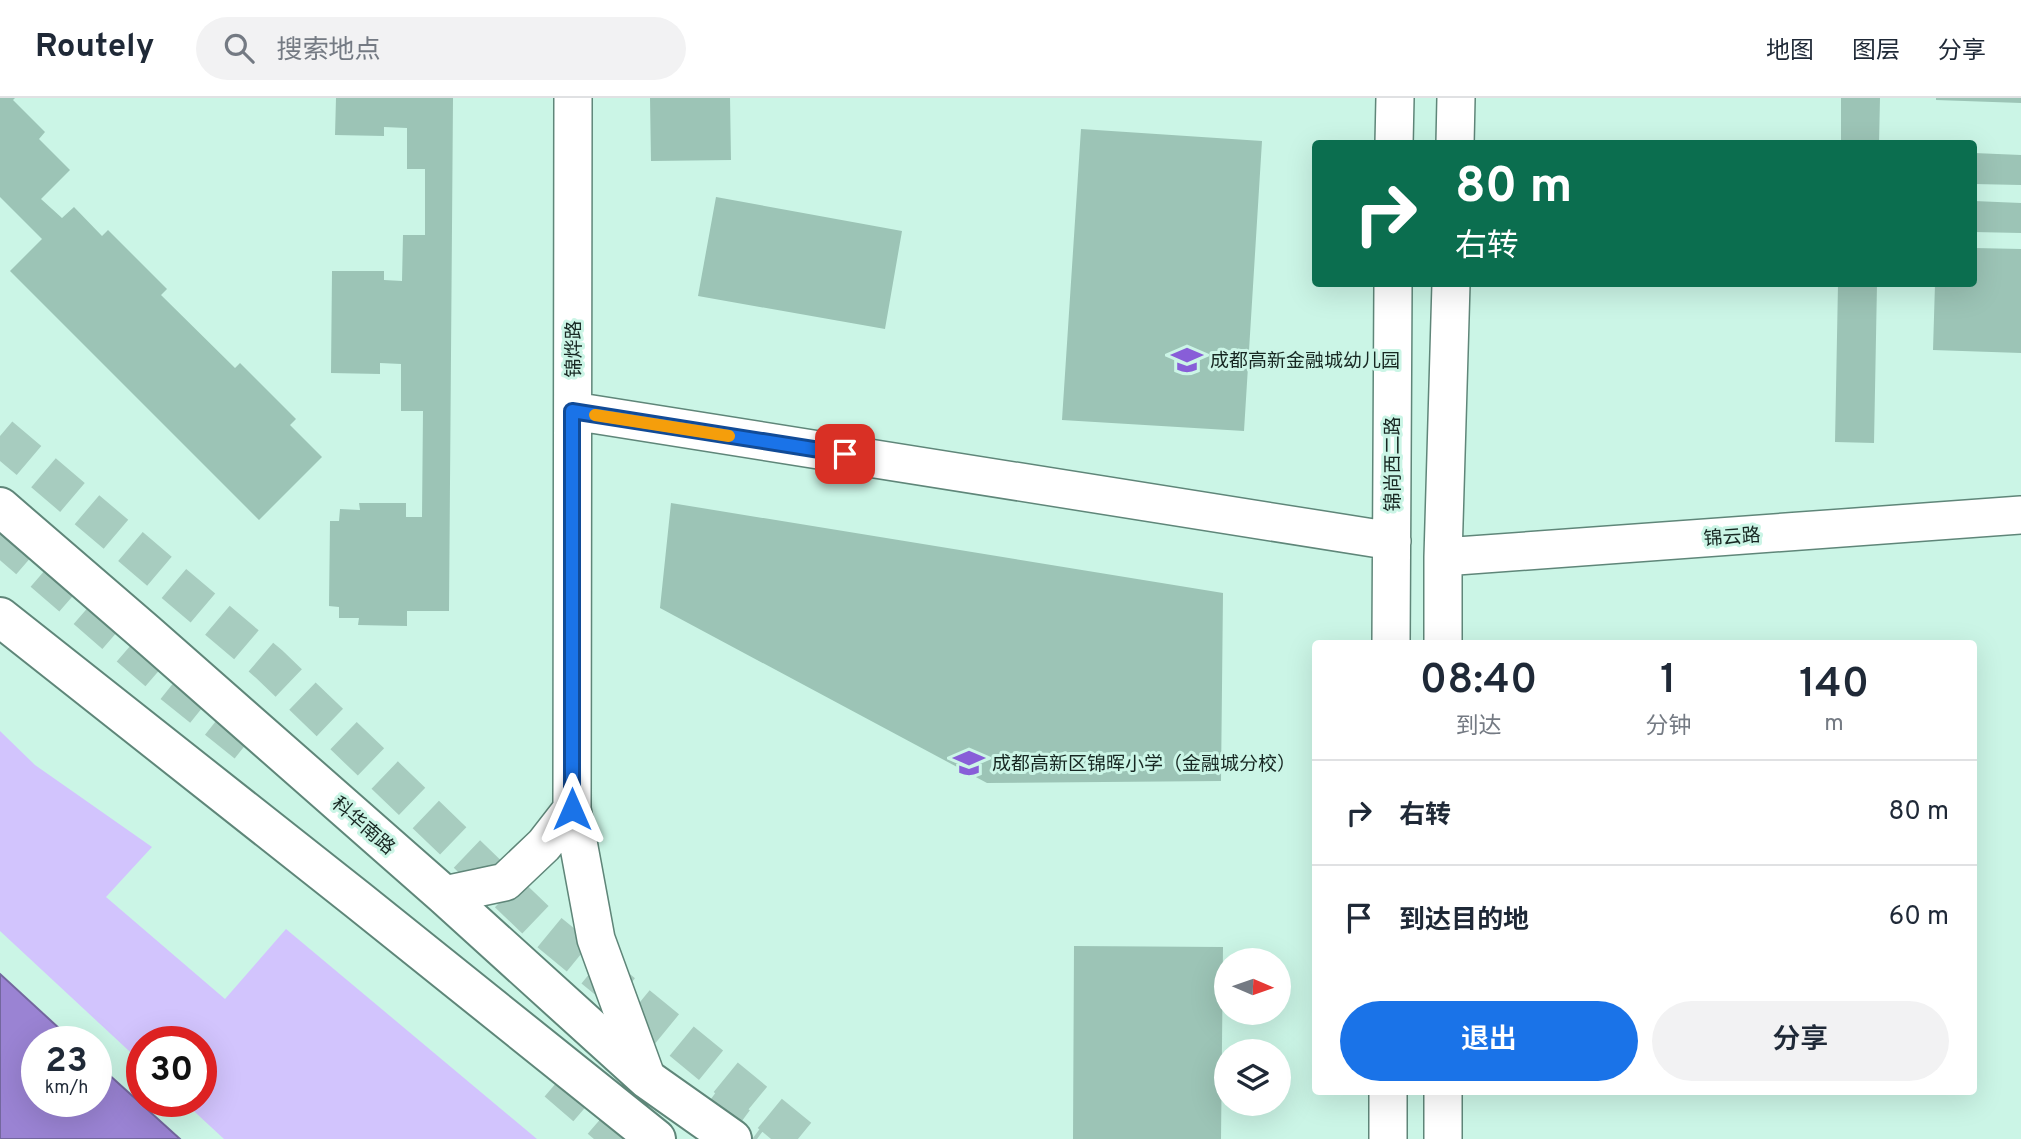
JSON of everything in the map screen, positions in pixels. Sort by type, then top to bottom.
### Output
[{"type":"main road","name":"科华南路","points":[[0,507],[444,895],[647,1079],[732,1139]]},
{"type":"main road","points":[[0,617],[656,1139]]},
{"type":"street","name":"锦烨路","points":[[573,98],[572,809],[596,939],[647,1079]]},
{"type":"street","points":[[1394,140],[1395,98]]},
{"type":"street","points":[[1455,140],[1456,98]]},
{"type":"street","name":"锦尚西二路","points":[[1391,640],[1393,287]]},
{"type":"street","points":[[1443,640],[1451,287]]},
{"type":"street","points":[[572,411],[1391,541]]},
{"type":"street","name":"锦云路","points":[[1443,557],[2021,515]]},
{"type":"street","points":[[444,895],[505,882],[544,845],[572,809]]},
{"type":"street","points":[[1388,1095],[1388,1139]]},
{"type":"street","points":[[1443,1095],[1443,1139]]},
{"type":"shaded area","points":[[0,731],[35,765],[152,847],[106,897],[225,999],[286,929],[537,1139],[224,1139],[200,1117],[217,1117],[217,1026],[126,1026],[126,1048],[112,1035],[112,1026],[102,1026],[0,931]]},
{"type":"shaded area","points":[[0,974],[57,1026],[21,1026],[21,1117],[112,1117],[112,1077],[126,1090],[126,1117],[156,1117],[180,1139],[0,1139]]},
{"type":"building","points":[[0,98],[15,98],[13,100],[45,132],[39,139],[70,170],[41,199],[62,218],[74,207],[102,236],[108,230],[167,289],[161,295],[235,368],[240,363],[296,419],[290,425],[322,457],[259,520],[10,271],[42,239],[0,197]]},
{"type":"building","points":[[336,98],[453,98],[449,611],[407,611],[407,626],[358,625],[359,618],[339,618],[339,607],[329,606],[330,521],[339,521],[340,509],[360,510],[359,503],[406,503],[406,517],[422,517],[423,411],[401,411],[401,364],[380,363],[380,374],[331,373],[332,271],[384,271],[384,280],[402,281],[403,235],[425,235],[425,169],[407,169],[407,128],[384,127],[384,136],[335,135]]},
{"type":"building","points":[[650,98],[730,98],[731,160],[651,161]]},
{"type":"building","points":[[1841,98],[1880,98],[1879,140],[1841,140]]},
{"type":"building","points":[[2021,98],[2021,103],[1936,100]]},
{"type":"building","points":[[1081,129],[1262,141],[1244,431],[1062,420]]},
{"type":"building","points":[[1977,153],[2021,155],[2021,185],[1977,184]]},
{"type":"building","points":[[716,197],[902,231],[885,329],[698,296]]},
{"type":"building","points":[[1977,201],[2021,203],[2021,233],[1977,232]]},
{"type":"building","points":[[1977,248],[2021,249],[2021,353],[1933,350],[1935,287],[1977,287]]},
{"type":"building","points":[[1838,287],[1877,287],[1874,443],[1835,442]]},
{"type":"building","points":[[671,503],[1223,593],[1221,781],[987,783],[660,608]]},
{"type":"building","points":[[1074,946],[1223,947],[1214,948],[1214,1026],[1222,1026],[1222,1039],[1214,1039],[1214,1116],[1221,1116],[1221,1139],[1073,1139]]},
{"type":"tunnel","points":[[0,436],[269,664],[545,929],[801,1139]]},
{"type":"tunnel","points":[[0,535],[166,679],[247,744]]},
{"type":"tunnel","points":[[557,1082],[623,1139]]},
{"type":"tunnel","points":[[708,1103],[757,1139]]},
{"type":"slow traffic","points":[[595,415],[729,436]]},
{"type":"place","name":"成都高新金融城幼儿园","points":[[1187,360]]},
{"type":"place","name":"成都高新区锦晖小学（金融城分校）","points":[[969,763]]},
{"type":"route","points":[[572,809],[572,411],[845,454]]}]
